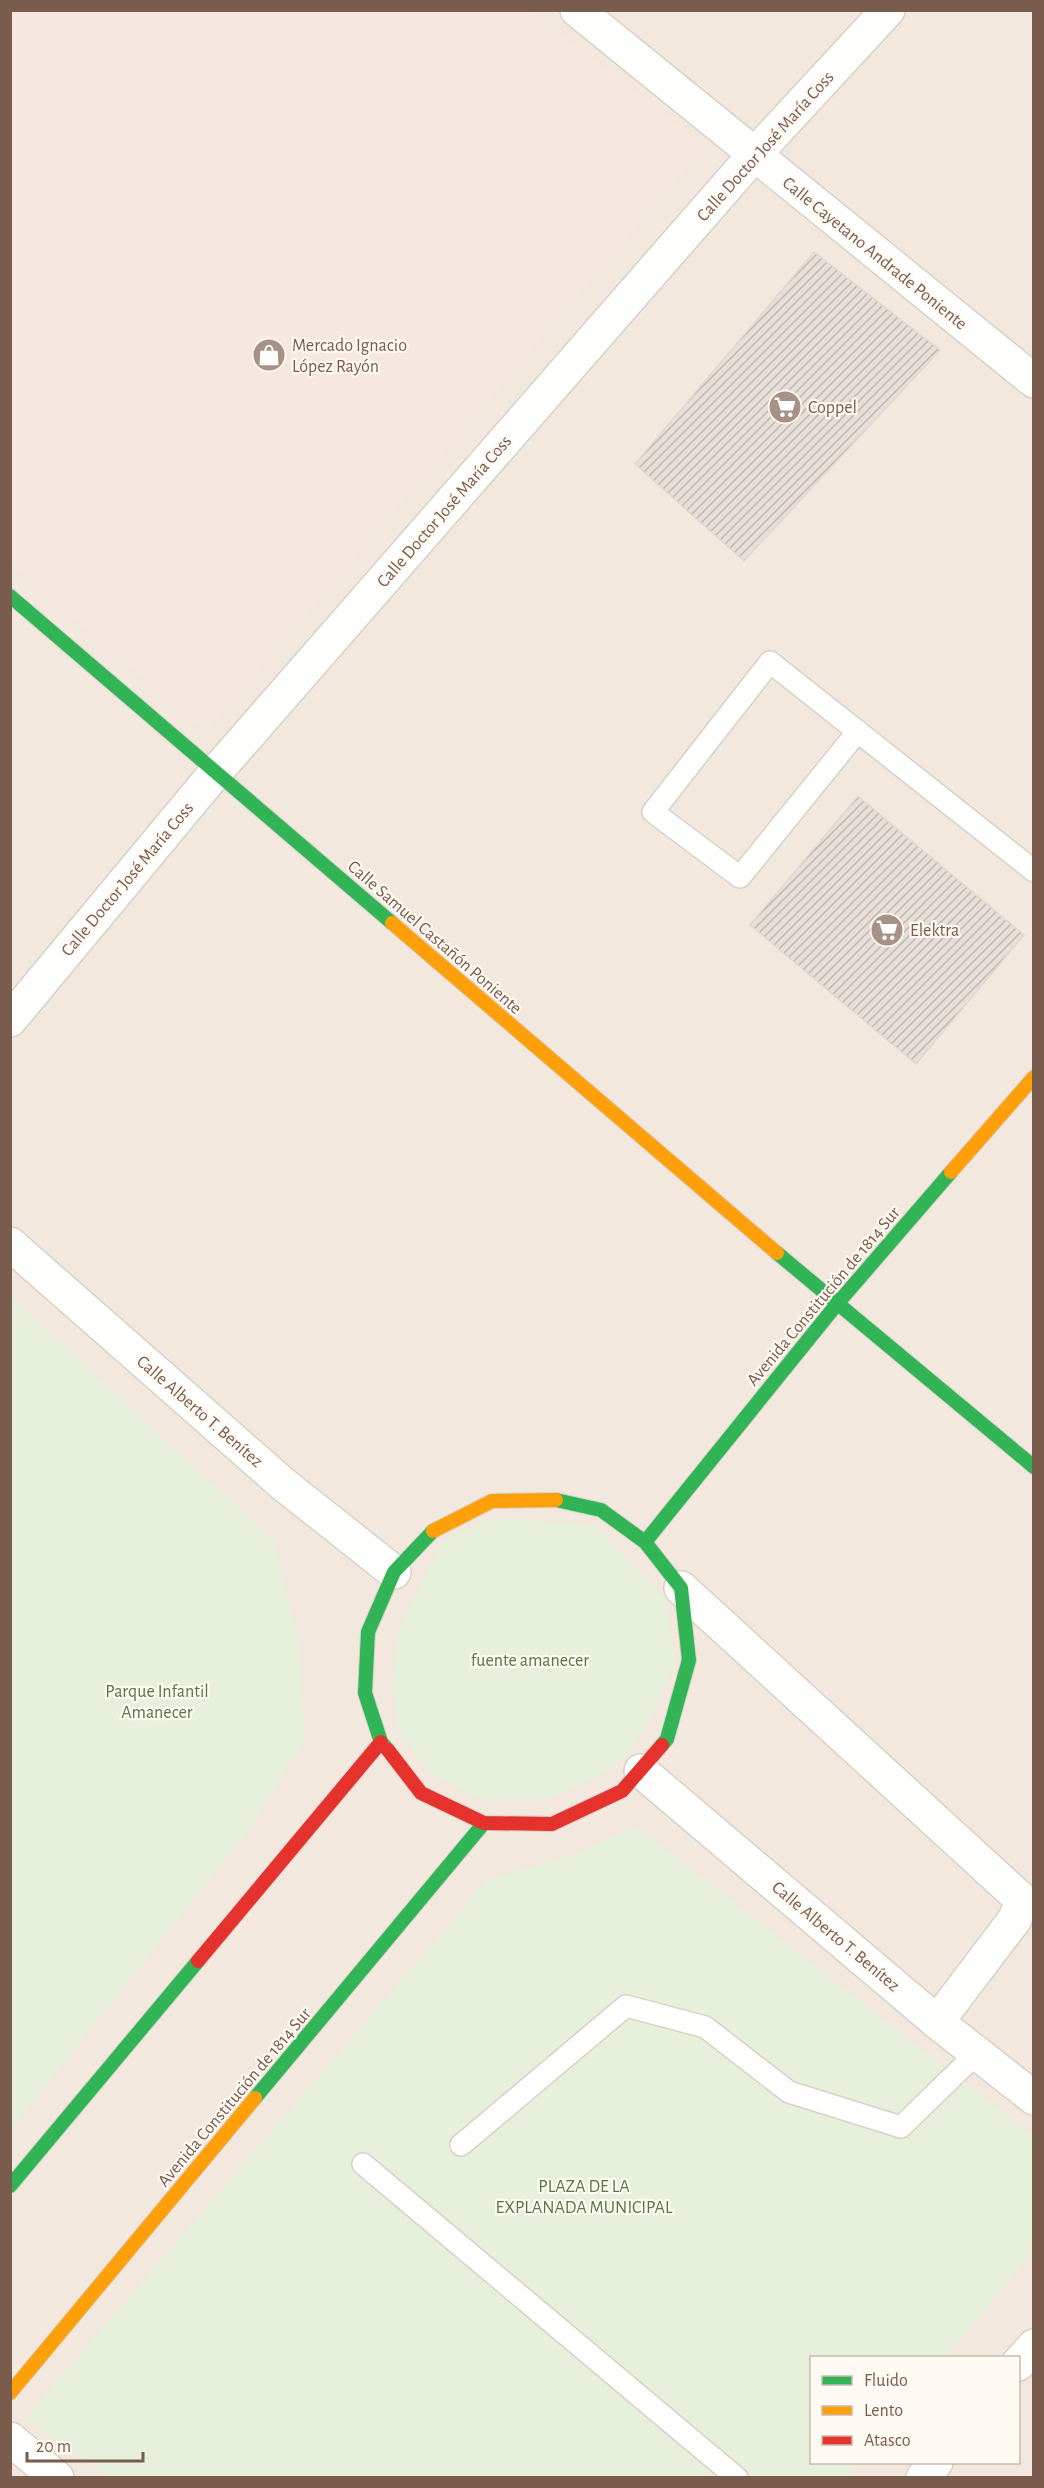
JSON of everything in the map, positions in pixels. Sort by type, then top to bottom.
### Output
[{"type":"main road","name":"Calle Samuel Castañón Poniente","points":[[10,596],[837,1304],[1034,1467]]},
{"type":"main road","name":"Avenida Constitución de 1814 Sur","points":[[645,1542],[837,1304],[1034,1077]]},
{"type":"main road","points":[[556,1500],[601,1510],[645,1542],[681,1588],[689,1660],[667,1739],[640,1771],[622,1791],[552,1824],[484,1823],[421,1792],[381,1742],[365,1693],[368,1632],[394,1572],[436,1528],[492,1501],[556,1500]]},
{"type":"main road","points":[[10,2186],[381,1742]]},
{"type":"main road","name":"Avenida Constitución de 1814 Sur","points":[[10,2393],[484,1823]]},
{"type":"street","name":"Calle Cayetano Andrade Poniente","points":[[577,10],[1034,381]]},
{"type":"street","name":"Calle Doctor José María Coss","points":[[10,1020],[215,773],[754,155],[888,10]]},
{"type":"street","name":"Calle Alberto T. Benítez","points":[[10,1244],[283,1484],[394,1572]]},
{"type":"street","points":[[681,1588],[1022,1900],[1015,1919],[937,2022]]},
{"type":"street","name":"Calle Alberto T. Benítez","points":[[640,1771],[937,2022],[1034,2098]]},
{"type":"street","points":[[1020,2362],[1034,2346]]},
{"type":"street","points":[[10,2439],[57,2478]]},
{"type":"street","points":[[923,2478],[935,2464]]},
{"type":"lane","points":[[858,731],[740,877],[653,812],[770,662],[858,731],[1034,871]]},
{"type":"lane","points":[[461,2145],[626,2006],[705,2028],[789,2092],[901,2127],[977,2053]]},
{"type":"lane","points":[[363,2164],[737,2478]]},
{"type":"shaded area","name":"Mercado Ignacio López Rayón","points":[[11,10],[531,11],[705,146],[206,732],[11,564]]},
{"type":"shaded area","points":[[11,11],[1033,11],[1033,2477],[11,2478]]},
{"type":"green space","name":"Parque Infantil Amanecer","points":[[11,1297],[274,1541],[299,1643],[305,1740],[248,1831],[11,2129]]},
{"type":"green space","name":"fuente amanecer","points":[[490,1518],[595,1525],[666,1598],[675,1665],[645,1728],[625,1758],[599,1777],[542,1801],[476,1798],[429,1773],[398,1729],[392,1686],[399,1626],[442,1543]]},
{"type":"green space","name":"PLAZA DE LA EXPLANADA MUNICIPAL","points":[[636,1826],[1033,2136],[1033,2251],[947,2356],[810,2356],[810,2464],[858,2464],[847,2477],[107,2477],[26,2417],[487,1881],[576,1854]]},
{"type":"building","name":"Coppel","points":[[814,252],[940,350],[744,561],[635,464]]},
{"type":"building","name":"Elektra","points":[[858,796],[1024,935],[916,1064],[750,925]]},
{"type":"traffic: fast","points":[[10,596],[392,923]]},
{"type":"traffic: fast","points":[[645,1542],[837,1304],[951,1172]]},
{"type":"traffic: fast","points":[[777,1253],[1034,1467]]},
{"type":"traffic: fast","points":[[556,1500],[601,1510],[645,1542],[681,1588],[689,1660],[667,1739],[662,1745]]},
{"type":"traffic: fast","points":[[388,1750],[381,1742],[365,1693],[368,1632],[394,1572],[433,1531]]},
{"type":"traffic: fast","points":[[255,2098],[484,1823]]},
{"type":"traffic: fast","points":[[10,2186],[198,1961]]},
{"type":"traffic: slow","points":[[392,923],[777,1253]]},
{"type":"traffic: slow","points":[[951,1172],[1034,1077]]},
{"type":"traffic: slow","points":[[433,1531],[492,1501],[556,1500]]},
{"type":"traffic: slow","points":[[10,2393],[255,2098]]},
{"type":"traffic: jam","points":[[198,1961],[381,1742]]},
{"type":"traffic: jam","points":[[388,1750],[421,1793],[484,1823],[552,1824],[622,1791],[662,1745]]},
{"type":"place","name":"Mercado Ignacio López Rayón","points":[[269,355]]},
{"type":"place","name":"Coppel","points":[[785,407]]},
{"type":"place","name":"Elektra","points":[[887,930]]}]
